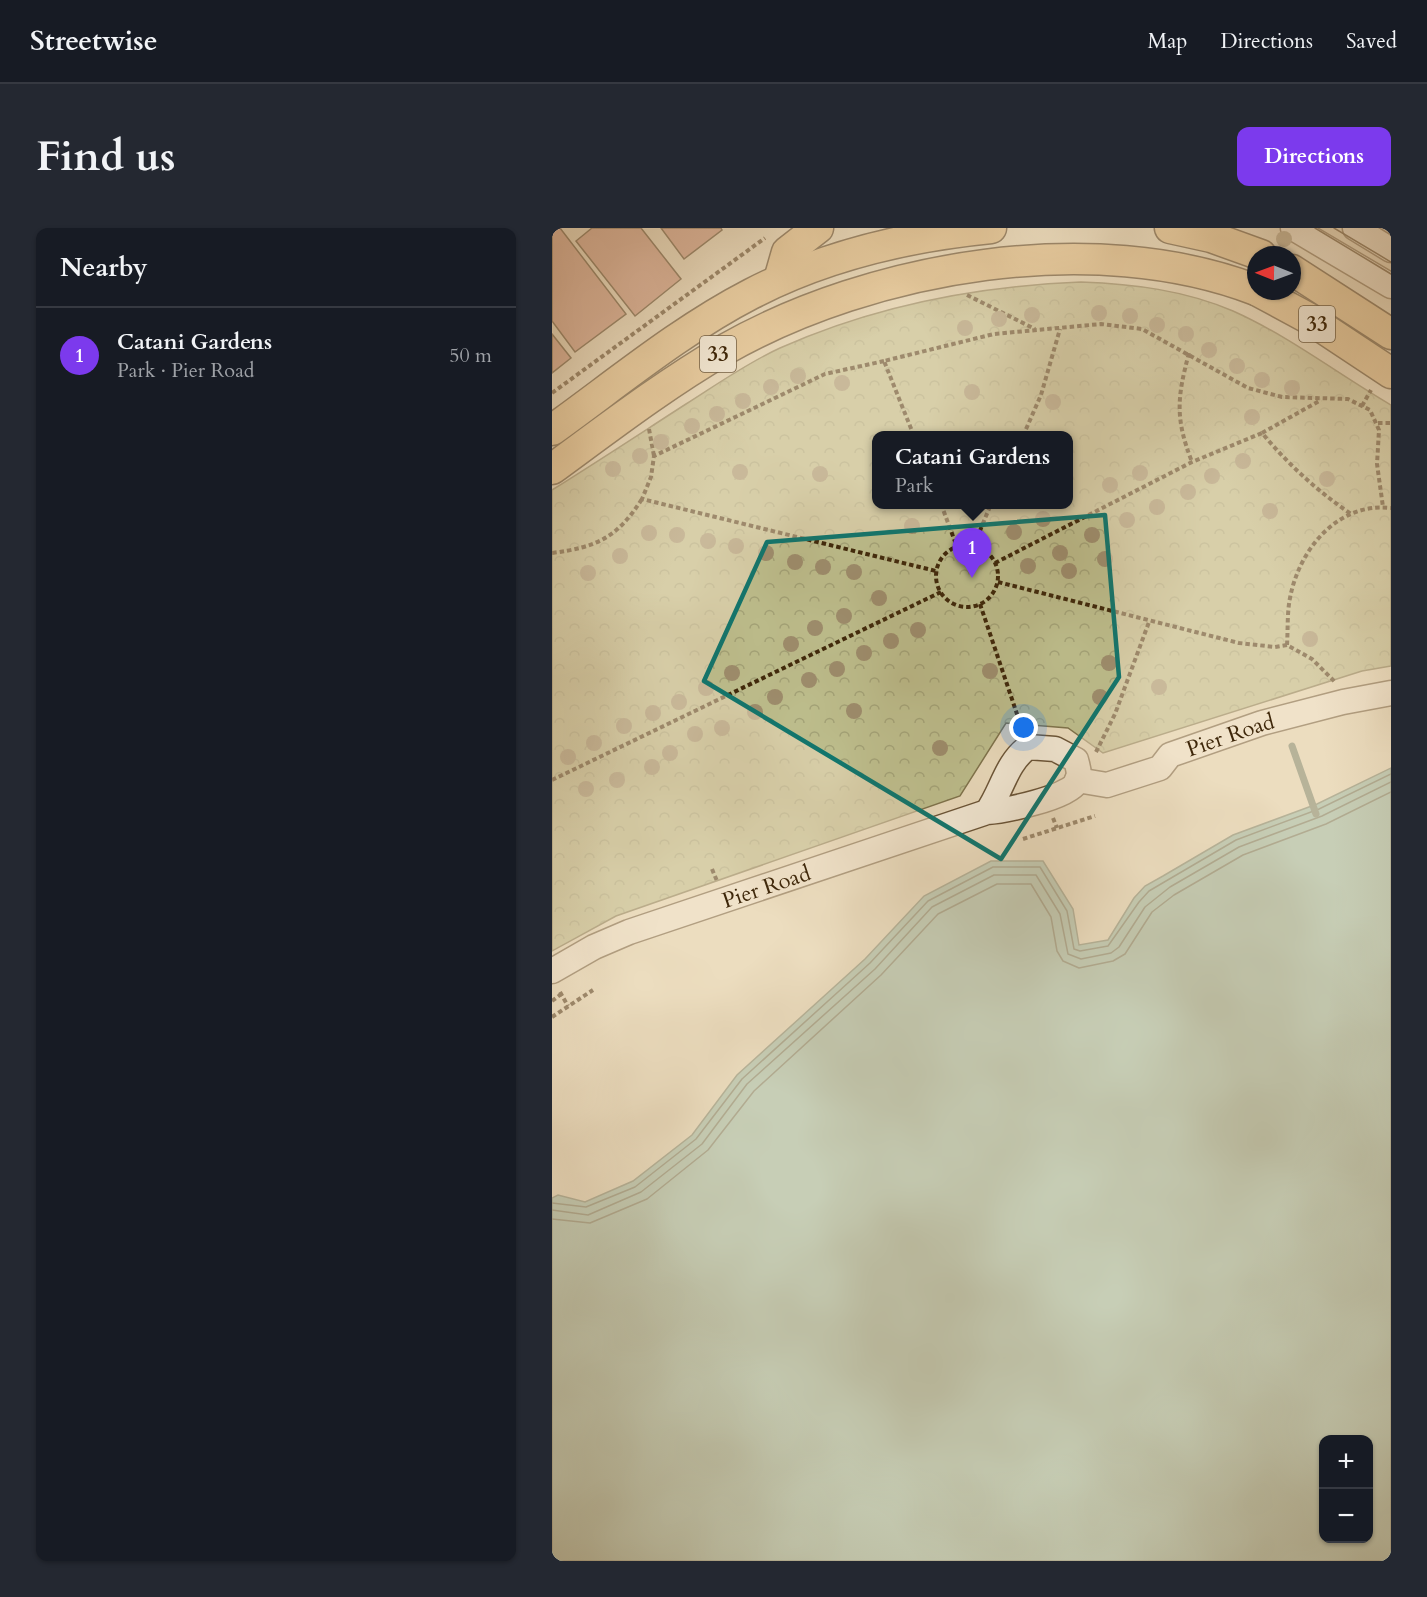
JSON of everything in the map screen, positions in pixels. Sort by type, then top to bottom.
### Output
[{"type":"main road","points":[[779,280],[787,252],[818,228]]},
{"type":"main road","name":"33","points":[[552,430],[719,312],[779,280],[857,254],[890,236],[991,228]]},
{"type":"main road","points":[[1170,228],[1211,237],[1247,250]]},
{"type":"main road","points":[[913,274],[929,232]]},
{"type":"main road","points":[[890,236],[913,274]]},
{"type":"main road","name":"33","points":[[552,469],[651,397],[723,351],[800,314],[913,274],[1019,256],[1112,253],[1177,261],[1215,273],[1247,287]]},
{"type":"main road","name":"33","points":[[1301,276],[1382,328]]},
{"type":"main road","name":"33","points":[[1274,300],[1308,318],[1376,380]]},
{"type":"street","points":[[1293,228],[1382,281]]},
{"type":"street","name":"Pier Road","points":[[552,971],[594,947],[629,932],[987,812],[1004,811],[1052,797],[1067,791],[1078,776],[1107,785],[1160,768],[1170,755],[1262,723],[1343,702],[1391,693]]},
{"type":"street","points":[[987,812],[997,798],[1011,766],[1028,747],[1046,747],[1064,753],[1076,760],[1078,776]]},
{"type":"path","points":[[552,393],[771,234]]},
{"type":"path","points":[[957,289],[1037,330]]},
{"type":"path","points":[[654,456],[825,374],[994,334],[1101,324],[1142,329],[1189,353],[1248,388],[1282,397],[1321,400],[1348,399],[1370,410],[1378,423],[1380,439],[1377,474],[1383,507]]},
{"type":"path","points":[[1025,431],[1041,395],[1060,329]]},
{"type":"path","points":[[1189,353],[1179,393],[1179,419],[1192,462]]},
{"type":"path","points":[[884,361],[912,431]]},
{"type":"path","points":[[1362,406],[1376,380]]},
{"type":"path","points":[[995,563],[1192,462],[1262,433],[1321,400]]},
{"type":"path","points":[[1378,423],[1391,423]]},
{"type":"path","points":[[552,553],[581,549],[610,538],[630,519],[651,477],[654,456],[649,425]]},
{"type":"path","points":[[1262,433],[1286,462],[1312,487],[1351,514]]},
{"type":"path","points":[[642,499],[936,571]]},
{"type":"path","points":[[1287,645],[1289,600],[1300,563],[1314,542],[1332,524],[1351,514],[1383,507],[1391,508]]},
{"type":"path","points":[[942,509],[957,547]]},
{"type":"path","points":[[974,545],[989,509]]},
{"type":"path","points":[[974,545],[990,555],[995,563],[998,582],[994,591],[980,604],[963,607],[946,599],[940,592],[936,571],[943,556],[957,547],[974,545]]},
{"type":"path","points":[[998,582],[1239,644],[1275,647],[1287,645],[1322,668],[1336,682],[1343,702]]},
{"type":"path","points":[[552,780],[940,592]]},
{"type":"path","points":[[980,604],[1028,747]]},
{"type":"path","points":[[1078,776],[1095,752],[1115,714],[1149,622]]},
{"type":"path","points":[[1023,839],[1095,816]]},
{"type":"path","points":[[552,1017],[593,990]]},
{"type":"path","points":[[562,994],[568,1006]]},
{"type":"highlighted area","points":[[1105,515],[1119,677],[1001,859],[704,681],[767,542]]},
{"type":"green space","points":[[1081,282],[1120,284],[1158,289],[1196,298],[1254,321],[1391,405],[1391,666],[1362,671],[1103,753],[1068,728],[1006,723],[960,796],[616,916],[552,951],[552,490],[732,374],[780,348],[816,333],[889,310],[1004,288]]},
{"type":"water","points":[[1391,768],[1391,1561],[552,1561],[552,1198],[558,1195],[585,1202],[633,1181],[692,1135],[737,1075],[865,959],[924,896],[991,861],[1043,861],[1073,909],[1079,945],[1108,940],[1134,898],[1145,886],[1233,835],[1317,804]]},
{"type":"building","points":[[552,228],[560,228],[626,314],[575,352],[552,321]]},
{"type":"building","points":[[592,228],[641,228],[681,279],[635,316],[576,241]]},
{"type":"building","points":[[661,228],[721,228],[722,230],[684,259]]},
{"type":"building","points":[[552,334],[571,358],[552,373]]},
{"type":"waterway","points":[[1292,746],[1316,814]]},
{"type":"tram line","points":[[1315,228],[1391,274]]},
{"type":"tram line","points":[[1334,228],[1391,262]]},
{"type":"place","name":"Catani Gardens","points":[[972,578]]}]
